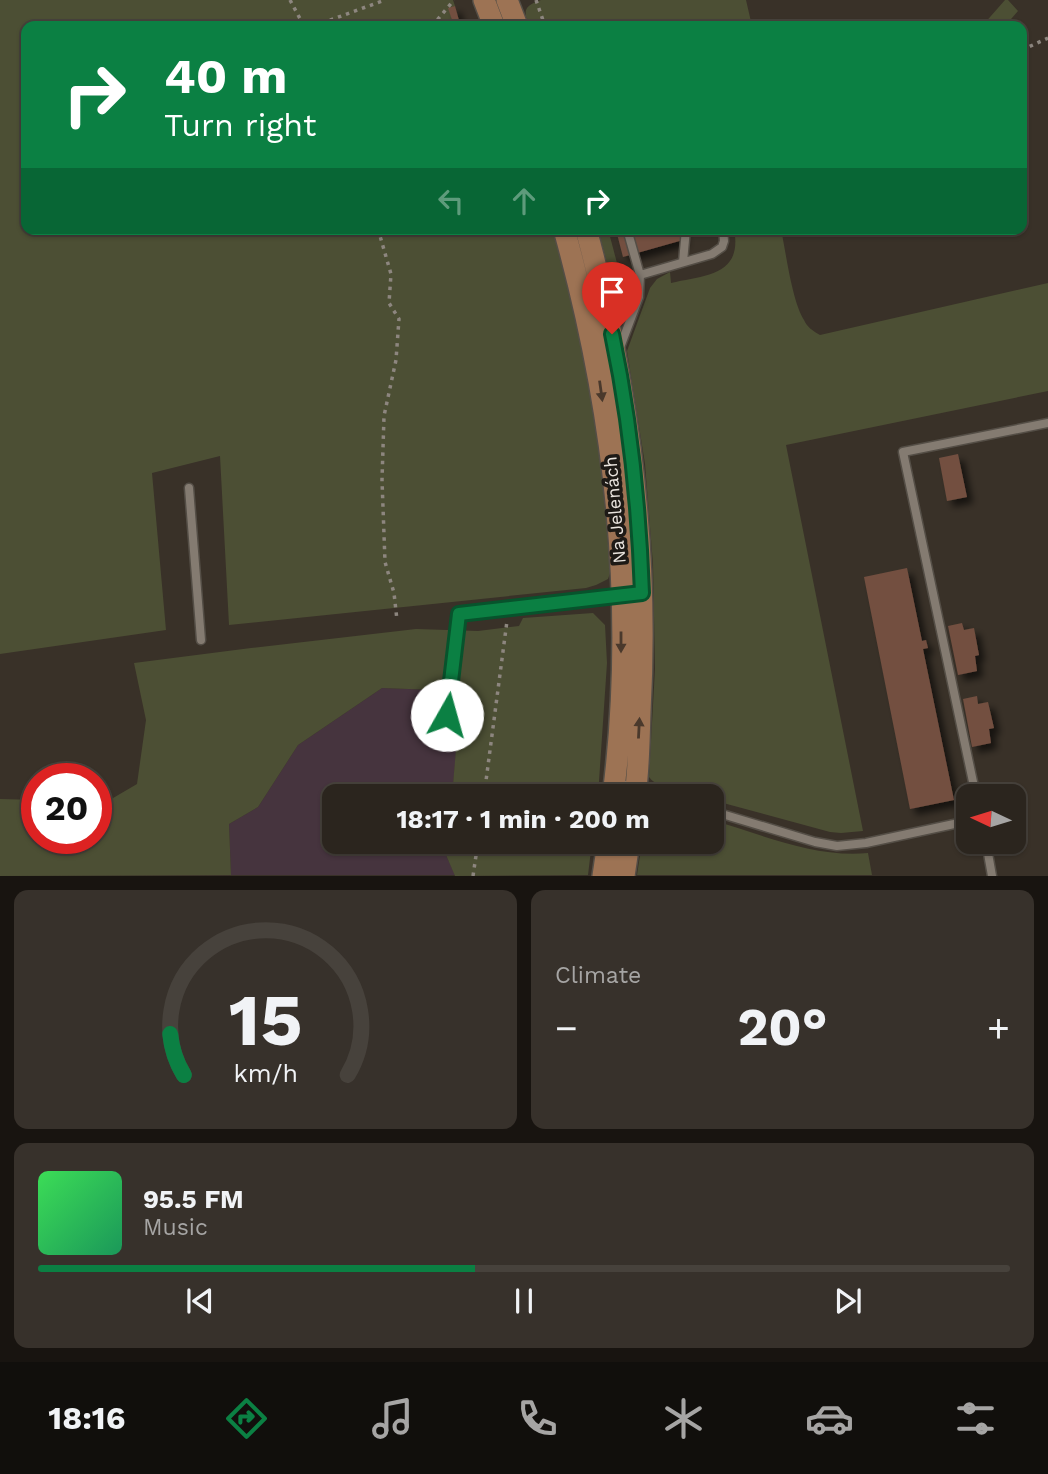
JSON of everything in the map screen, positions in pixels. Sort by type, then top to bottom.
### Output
[{"type":"main road","points":[[484,0],[492,21]]},
{"type":"main road","points":[[507,0],[515,21]]},
{"type":"main road","name":"Na Jelenách","points":[[566,235],[599,377],[612,466],[619,543],[632,594],[642,673],[636,784]]},
{"type":"main road","name":"Na Jelenách","points":[[588,235],[617,356],[638,518],[621,683],[614,784]]},
{"type":"main road","points":[[603,876],[606,854]]},
{"type":"main road","points":[[624,876],[627,854]]},
{"type":"lane","points":[[617,356],[639,298],[640,275],[629,235]]},
{"type":"lane","points":[[683,262],[685,235]]},
{"type":"lane","points":[[640,275],[718,251],[724,241],[724,235]]},
{"type":"lane","points":[[973,784],[903,452],[1048,423]]},
{"type":"lane","points":[[189,488],[201,640]]},
{"type":"lane","points":[[443,740],[459,614],[632,594]]},
{"type":"lane","points":[[724,815],[837,846],[866,843],[956,824]]},
{"type":"lane","points":[[987,854],[992,876]]},
{"type":"path","points":[[290,0],[300,21]]},
{"type":"path","points":[[328,21],[385,0]]},
{"type":"path","points":[[436,21],[454,0]]},
{"type":"path","points":[[536,0],[543,21]]},
{"type":"path","points":[[1027,48],[1048,38]]},
{"type":"path","points":[[380,235],[391,274],[389,303],[399,318],[396,360],[384,415],[382,480],[385,562],[394,593],[397,620]]},
{"type":"path","points":[[486,784],[508,608]]},
{"type":"path","points":[[473,876],[476,854]]},
{"type":"shaded area","points":[[382,688],[462,691],[453,784],[322,784],[322,854],[446,854],[455,875],[231,875],[229,824],[258,807],[298,745]]},
{"type":"green space","points":[[0,0],[453,0],[455,6],[449,9],[453,21],[21,21],[21,235],[555,235],[574,307],[593,406],[605,506],[610,573],[608,579],[586,588],[229,625],[220,456],[152,473],[166,630],[0,654]]},
{"type":"green space","points":[[541,0],[746,0],[751,21],[528,21],[526,9]]},
{"type":"green space","points":[[1005,0],[1018,11],[1009,21],[987,21]]},
{"type":"green space","points":[[600,235],[610,235],[626,297],[626,304],[620,312]]},
{"type":"green space","points":[[734,235],[782,235],[800,312],[809,327],[820,335],[1048,283],[1048,391],[786,445],[863,831],[830,832],[724,803],[724,784],[658,784],[649,777],[655,669],[653,564],[645,464],[627,351],[650,288],[657,279],[670,272],[671,283],[708,275],[727,265],[733,256]]},
{"type":"green space","points":[[593,613],[605,625],[607,663],[599,784],[453,784],[461,691],[382,688],[298,745],[258,807],[229,824],[231,875],[0,876],[0,799],[21,800],[21,854],[112,854],[112,799],[137,784],[146,720],[134,663],[416,629],[478,631],[519,626],[523,618]]},
{"type":"green space","points":[[724,824],[809,849],[848,854],[868,853],[872,875],[637,875],[640,854],[724,854]]},
{"type":"green space","points":[[591,854],[588,875],[455,876],[446,855]]},
{"type":"building","points":[[455,6],[459,21],[452,21],[448,8]]},
{"type":"building","points":[[617,235],[682,235],[683,240],[623,257]]},
{"type":"building","points":[[958,454],[967,497],[947,501],[939,458]]},
{"type":"building","points":[[907,568],[922,641],[926,640],[928,648],[923,649],[954,800],[910,809],[864,577]]},
{"type":"building","points":[[962,623],[964,630],[974,628],[979,655],[975,656],[977,671],[958,675],[948,626]]},
{"type":"building","points":[[977,696],[978,704],[988,702],[994,728],[989,729],[991,743],[972,747],[963,699]]},
{"type":"route","points":[[447,715],[459,614],[642,593],[633,465],[612,334]]}]
